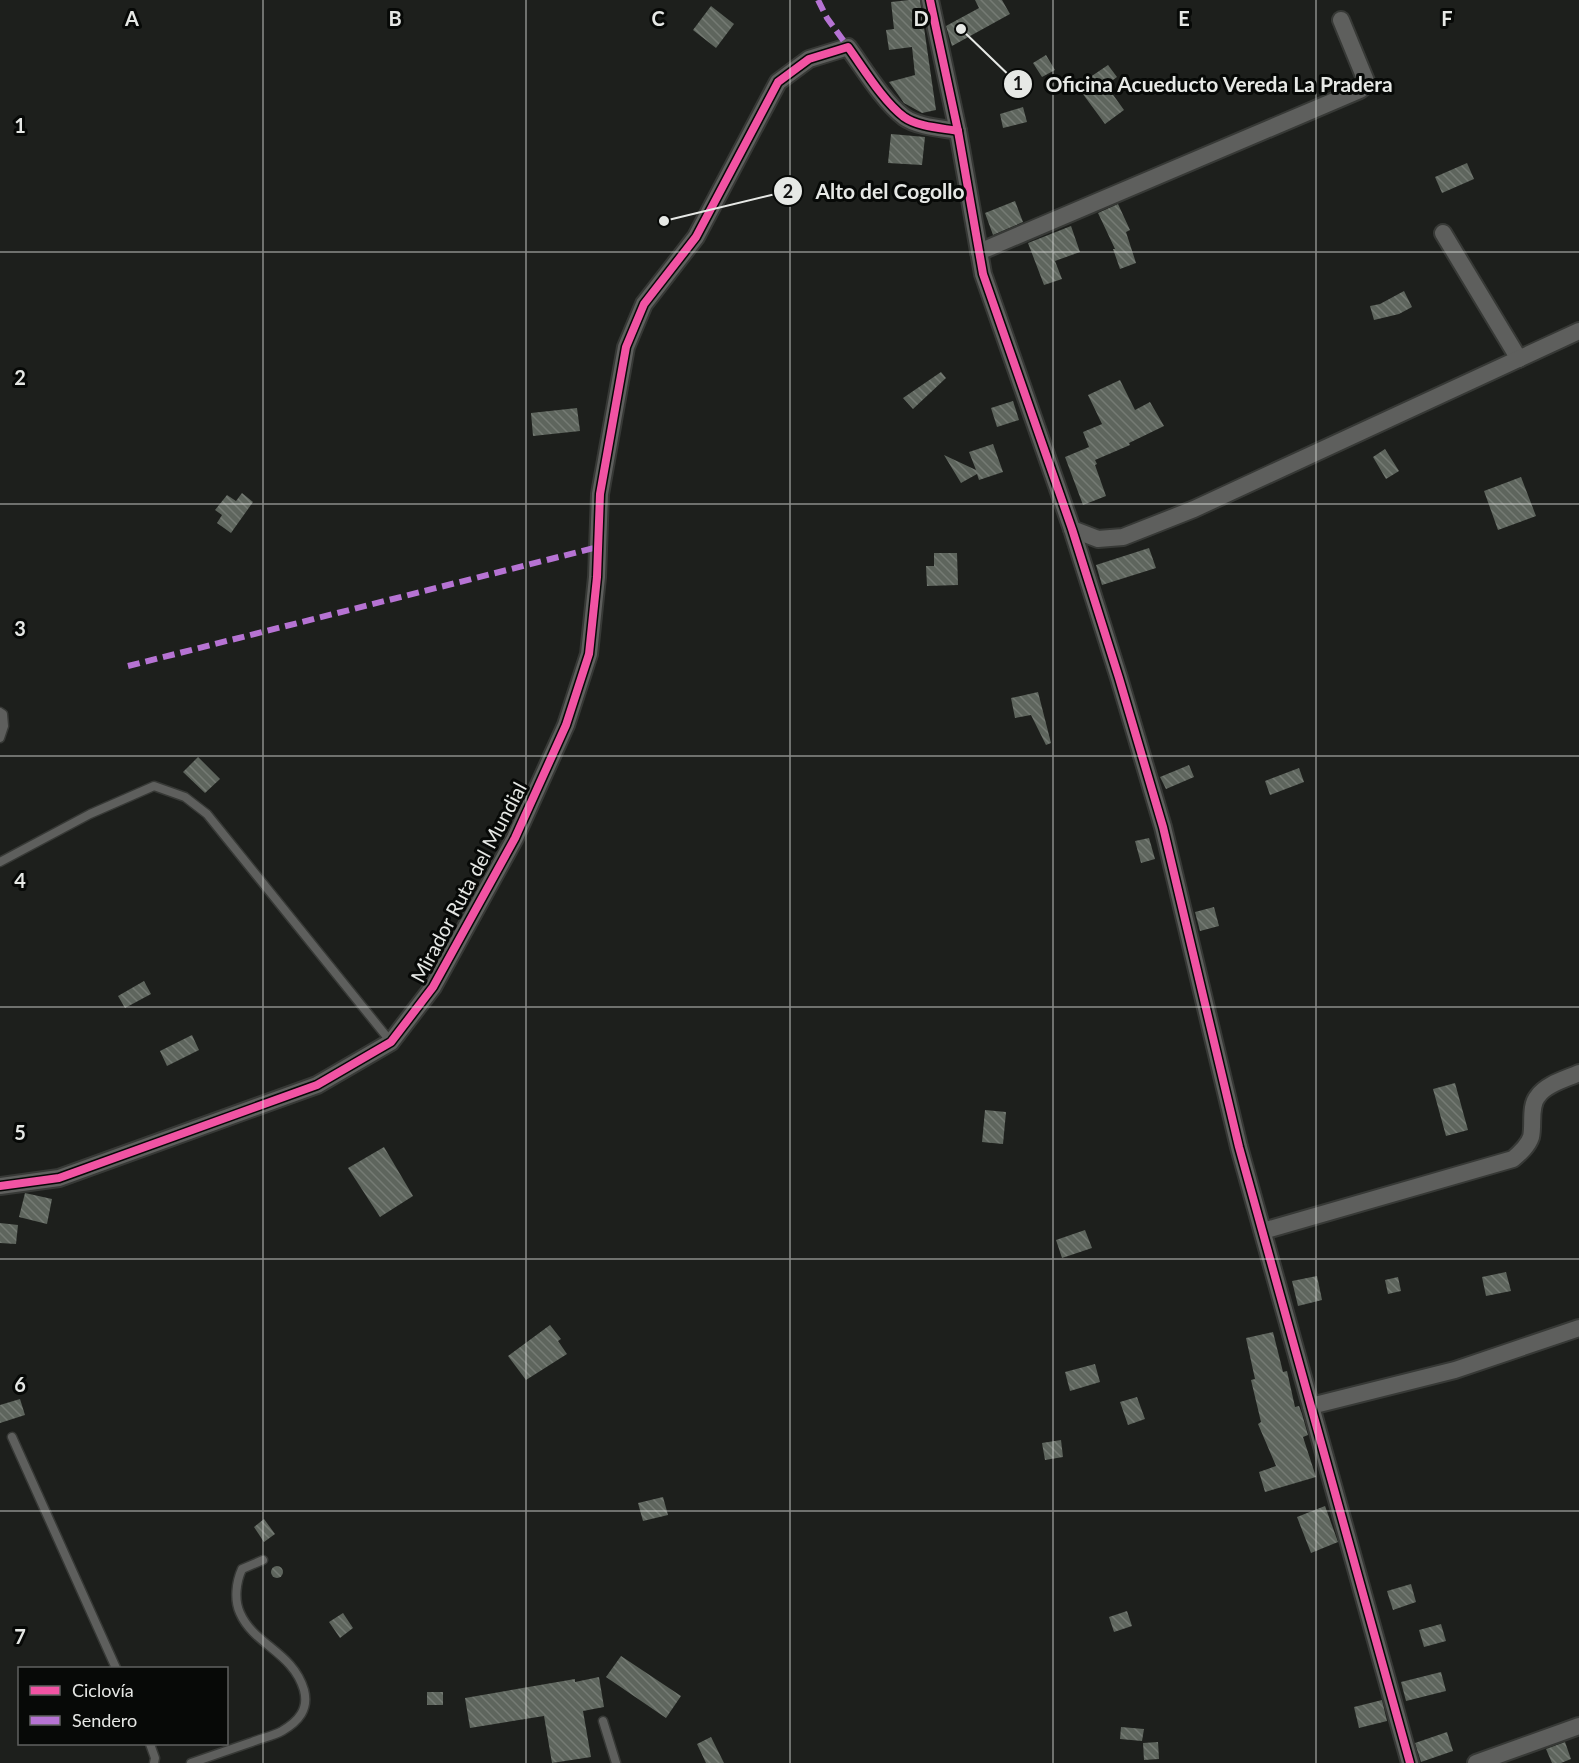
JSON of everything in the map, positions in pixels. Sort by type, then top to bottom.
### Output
[{"type":"street","points":[[930,0],[958,131],[983,274],[1072,529],[1163,827],[1239,1147],[1410,1763]]},
{"type":"street","points":[[979,252],[1360,90],[1365,86],[1366,81],[1341,20]]},
{"type":"street","name":"Mirador Ruta del Mundial","points":[[0,1186],[58,1178],[317,1085],[391,1042],[433,987],[515,838],[566,725],[589,654],[597,577],[600,494],[626,347],[644,304],[696,237],[778,82],[809,59],[848,47],[888,101],[905,118],[958,131]]},
{"type":"street","points":[[1443,233],[1519,359]]},
{"type":"street","points":[[1072,529],[1098,539],[1123,537],[1194,509],[1579,331]]},
{"type":"street","points":[[1263,1231],[1513,1159],[1524,1149],[1531,1138],[1532,1116],[1537,1096],[1550,1086],[1579,1073]]},
{"type":"street","points":[[1311,1406],[1455,1370],[1579,1328]]},
{"type":"street","points":[[1476,1763],[1579,1726]]},
{"type":"lane","points":[[0,712],[3,714],[4,726],[0,738]]},
{"type":"lane","points":[[0,862],[90,813],[154,786],[184,797],[207,813],[391,1042]]},
{"type":"lane","points":[[12,1437],[116,1667]]},
{"type":"lane","points":[[191,1763],[281,1732],[304,1712],[307,1701],[301,1679],[289,1662],[251,1628],[240,1613],[236,1581],[242,1569],[263,1560]]},
{"type":"lane","points":[[603,1721],[616,1763]]},
{"type":"lane","points":[[151,1745],[155,1758],[154,1763]]},
{"type":"building","points":[[920,0],[936,110],[922,113],[904,103],[889,82],[915,75],[912,47],[889,50],[886,30],[894,29],[891,2]]},
{"type":"building","points":[[975,0],[1002,0],[1010,14],[952,46],[946,26],[979,8]]},
{"type":"building","points":[[711,6],[734,24],[716,48],[693,30]]},
{"type":"building","points":[[1046,55],[1055,70],[1042,77],[1033,63]]},
{"type":"building","points":[[1108,65],[1117,77],[1106,85],[1124,110],[1105,124],[1077,86]]},
{"type":"building","points":[[1023,107],[1027,122],[1003,128],[1000,114]]},
{"type":"building","points":[[891,134],[925,137],[922,165],[888,163]]},
{"type":"building","points":[[1467,163],[1474,179],[1442,193],[1435,177]]},
{"type":"building","points":[[1015,201],[1023,222],[993,235],[985,213]]},
{"type":"building","points":[[1118,204],[1130,230],[1126,232],[1136,263],[1120,269],[1113,249],[1115,249],[1098,213]]},
{"type":"building","points":[[1071,226],[1080,252],[1055,261],[1062,279],[1044,285],[1028,243]]},
{"type":"building","points":[[1404,291],[1412,307],[1399,314],[1374,320],[1370,306],[1380,304]]},
{"type":"building","points":[[941,372],[946,378],[913,409],[903,398]]},
{"type":"building","points":[[1120,380],[1135,410],[1150,402],[1164,426],[1129,443],[1130,445],[1095,460],[1106,496],[1083,505],[1065,457],[1089,447],[1083,432],[1102,424],[1088,395]]},
{"type":"building","points":[[1013,401],[1019,420],[997,427],[991,408]]},
{"type":"building","points":[[577,408],[580,431],[533,436],[531,413]]},
{"type":"building","points":[[993,444],[1003,472],[979,480],[977,474],[961,483],[944,455],[976,470],[969,452]]},
{"type":"building","points":[[1385,449],[1399,471],[1386,479],[1373,457]]},
{"type":"building","points":[[1521,477],[1536,516],[1498,530],[1484,491]]},
{"type":"building","points":[[242,493],[253,502],[231,533],[217,523],[222,515],[215,510],[227,495],[236,501]]},
{"type":"building","points":[[1149,548],[1156,568],[1102,585],[1096,565]]},
{"type":"building","points":[[934,553],[957,553],[958,585],[927,586],[926,566],[934,566]]},
{"type":"building","points":[[1038,692],[1051,743],[1046,745],[1031,715],[1015,718],[1011,698]]},
{"type":"building","points":[[198,757],[220,779],[205,793],[183,772]]},
{"type":"building","points":[[1189,765],[1194,777],[1166,789],[1160,777]]},
{"type":"building","points":[[1299,768],[1304,782],[1270,795],[1265,781]]},
{"type":"building","points":[[1149,838],[1155,859],[1141,863],[1135,841]]},
{"type":"building","points":[[1214,907],[1219,926],[1200,931],[1195,912]]},
{"type":"building","points":[[144,981],[151,994],[125,1008],[118,996]]},
{"type":"building","points":[[192,1035],[199,1050],[167,1066],[160,1051]]},
{"type":"building","points":[[1455,1083],[1468,1130],[1446,1136],[1433,1089]]},
{"type":"building","points":[[985,1110],[1006,1112],[1003,1144],[982,1142]]},
{"type":"building","points":[[384,1147],[413,1196],[380,1217],[348,1168]]},
{"type":"building","points":[[25,1193],[52,1199],[47,1224],[19,1217]]},
{"type":"building","points":[[0,1223],[18,1225],[16,1244],[0,1243]]},
{"type":"building","points":[[1085,1230],[1092,1248],[1062,1258],[1056,1240]]},
{"type":"building","points":[[1506,1272],[1511,1291],[1486,1296],[1482,1277]]},
{"type":"building","points":[[1317,1276],[1322,1300],[1298,1306],[1292,1281]]},
{"type":"building","points":[[1398,1277],[1401,1291],[1388,1294],[1385,1280]]},
{"type":"building","points":[[550,1325],[561,1339],[558,1341],[567,1354],[526,1380],[508,1356]]},
{"type":"building","points":[[1273,1332],[1283,1372],[1287,1371],[1295,1407],[1299,1406],[1302,1414],[1308,1435],[1303,1437],[1316,1477],[1265,1492],[1259,1472],[1276,1466],[1258,1424],[1261,1422],[1251,1380],[1255,1379],[1246,1338]]},
{"type":"building","points":[[1095,1364],[1100,1382],[1070,1391],[1065,1372]]},
{"type":"building","points":[[1137,1397],[1145,1419],[1128,1425],[1120,1402]]},
{"type":"building","points":[[20,1399],[25,1415],[0,1423],[0,1405]]},
{"type":"building","points":[[1061,1440],[1063,1457],[1045,1460],[1042,1443]]},
{"type":"building","points":[[663,1497],[668,1515],[643,1521],[638,1503]]},
{"type":"building","points":[[1325,1506],[1338,1542],[1311,1553],[1297,1517]]},
{"type":"building","points":[[264,1519],[275,1534],[264,1542],[254,1527]]},
{"type":"building","points":[[279,1566],[282,1567],[282,1577],[275,1578],[272,1577],[271,1570],[272,1567]]},
{"type":"building","points":[[1411,1584],[1416,1602],[1393,1610],[1387,1591]]},
{"type":"building","points":[[1127,1611],[1132,1626],[1114,1632],[1109,1617]]},
{"type":"building","points":[[343,1613],[353,1628],[340,1638],[329,1622]]},
{"type":"building","points":[[1441,1624],[1446,1641],[1424,1647],[1419,1630]]},
{"type":"building","points":[[621,1656],[681,1696],[666,1718],[606,1677]]},
{"type":"building","points":[[1441,1672],[1446,1691],[1406,1701],[1401,1682]]},
{"type":"building","points":[[599,1677],[604,1707],[583,1711],[591,1757],[552,1763],[544,1716],[470,1728],[465,1698]]},
{"type":"building","points":[[427,1692],[443,1692],[443,1705],[427,1705]]},
{"type":"building","points":[[1382,1700],[1387,1721],[1359,1728],[1354,1707]]},
{"type":"building","points":[[1121,1727],[1144,1729],[1142,1741],[1120,1739]]},
{"type":"building","points":[[1447,1732],[1453,1751],[1421,1762],[1415,1743]]},
{"type":"building","points":[[711,1737],[724,1763],[706,1763],[697,1744]]},
{"type":"building","points":[[1158,1742],[1159,1759],[1144,1760],[1143,1743]]},
{"type":"building","points":[[1565,1742],[1571,1759],[1561,1763],[1552,1763],[1546,1749]]},
{"type":"marked path","points":[[818,0],[827,18],[848,47]]},
{"type":"marked path","points":[[128,666],[598,547]]},
{"type":"cycle path","points":[[930,0],[958,131],[983,274],[1072,529],[1163,827],[1239,1147],[1410,1763]]},
{"type":"cycle path","points":[[0,1186],[59,1178],[317,1085],[391,1042],[433,987],[515,838],[566,725],[589,654],[597,577],[600,494],[626,347],[644,304],[696,237],[778,82],[809,59],[848,47],[881,94],[904,117],[923,125],[958,131]]},
{"type":"place","name":"Oficina Acueducto Vereda La Pradera","points":[[961,29]]},
{"type":"place","name":"Alto del Cogollo","points":[[664,221]]}]
